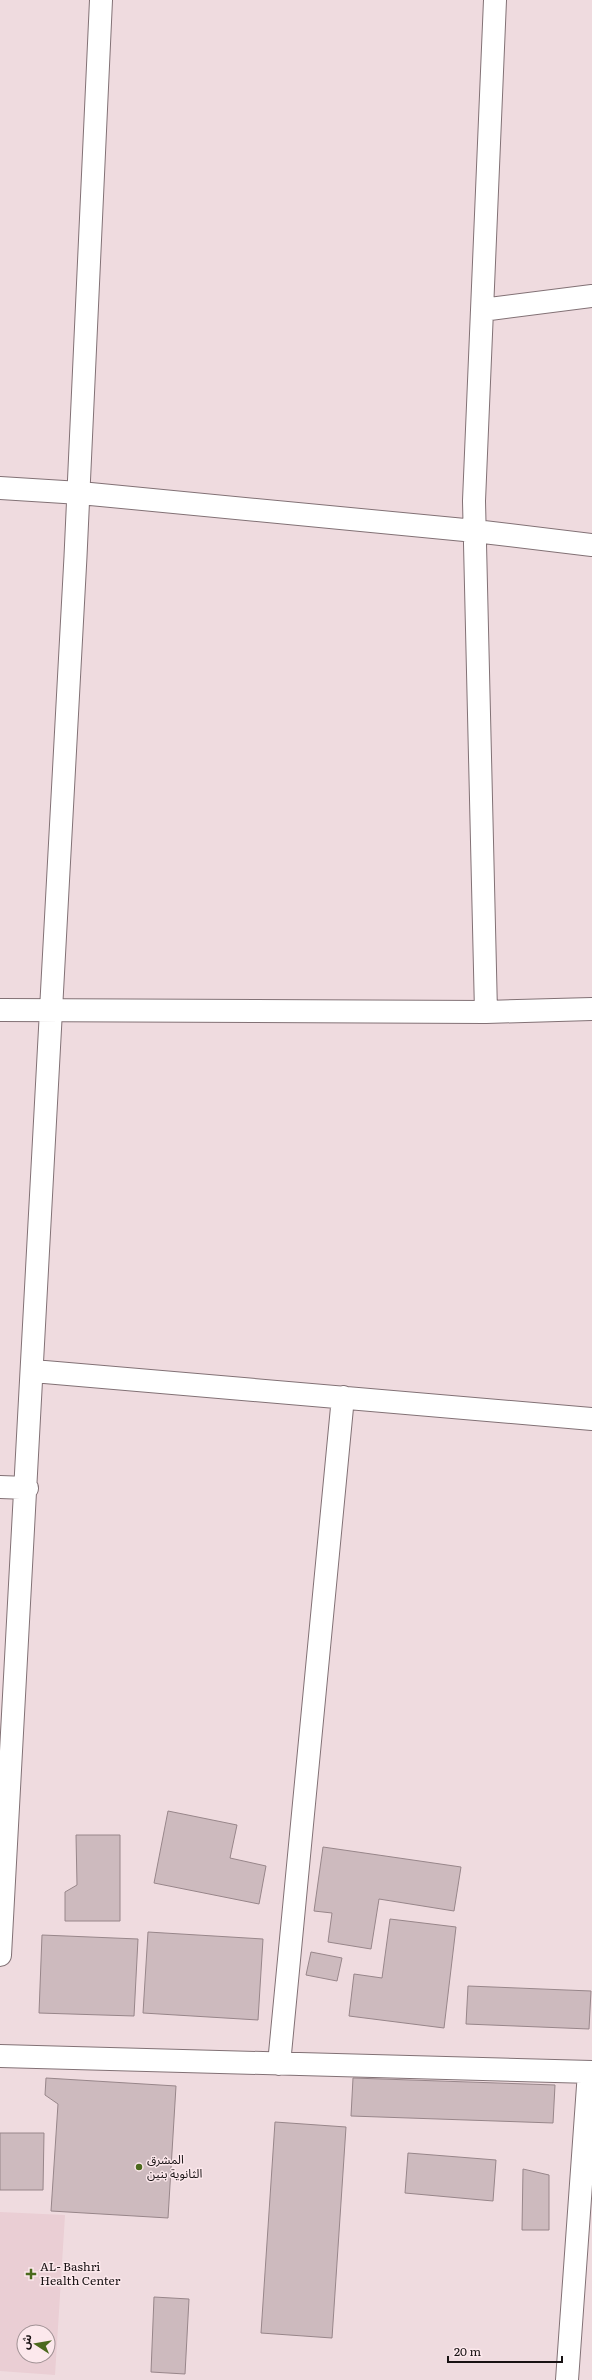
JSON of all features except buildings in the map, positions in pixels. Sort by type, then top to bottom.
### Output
[{"type":"street","points":[[0,1955],[27,1488],[80,493],[101,0]]},
{"type":"street","points":[[486,1012],[474,501],[495,0]]},
{"type":"street","points":[[482,310],[592,296]]},
{"type":"street","points":[[0,488],[80,493],[475,531],[592,545]]},
{"type":"street","points":[[0,1010],[486,1012],[592,1009]]},
{"type":"street","points":[[33,1371],[592,1420]]},
{"type":"street","points":[[279,2064],[343,1397]]},
{"type":"street","points":[[0,1487],[27,1488]]},
{"type":"street","points":[[0,2056],[591,2072],[567,2380]]},
{"type":"shaded area","name":"AL- Bashri Health Center","points":[[0,2212],[65,2215],[56,2359],[56,2324],[16,2324],[16,2364],[56,2364],[55,2375],[0,2371]]},
{"type":"place","name":"المشرق الثانوية بنين","points":[[139,2167]]},
{"type":"place","name":"AL- Bashri Health Center","points":[[31,2274]]}]
